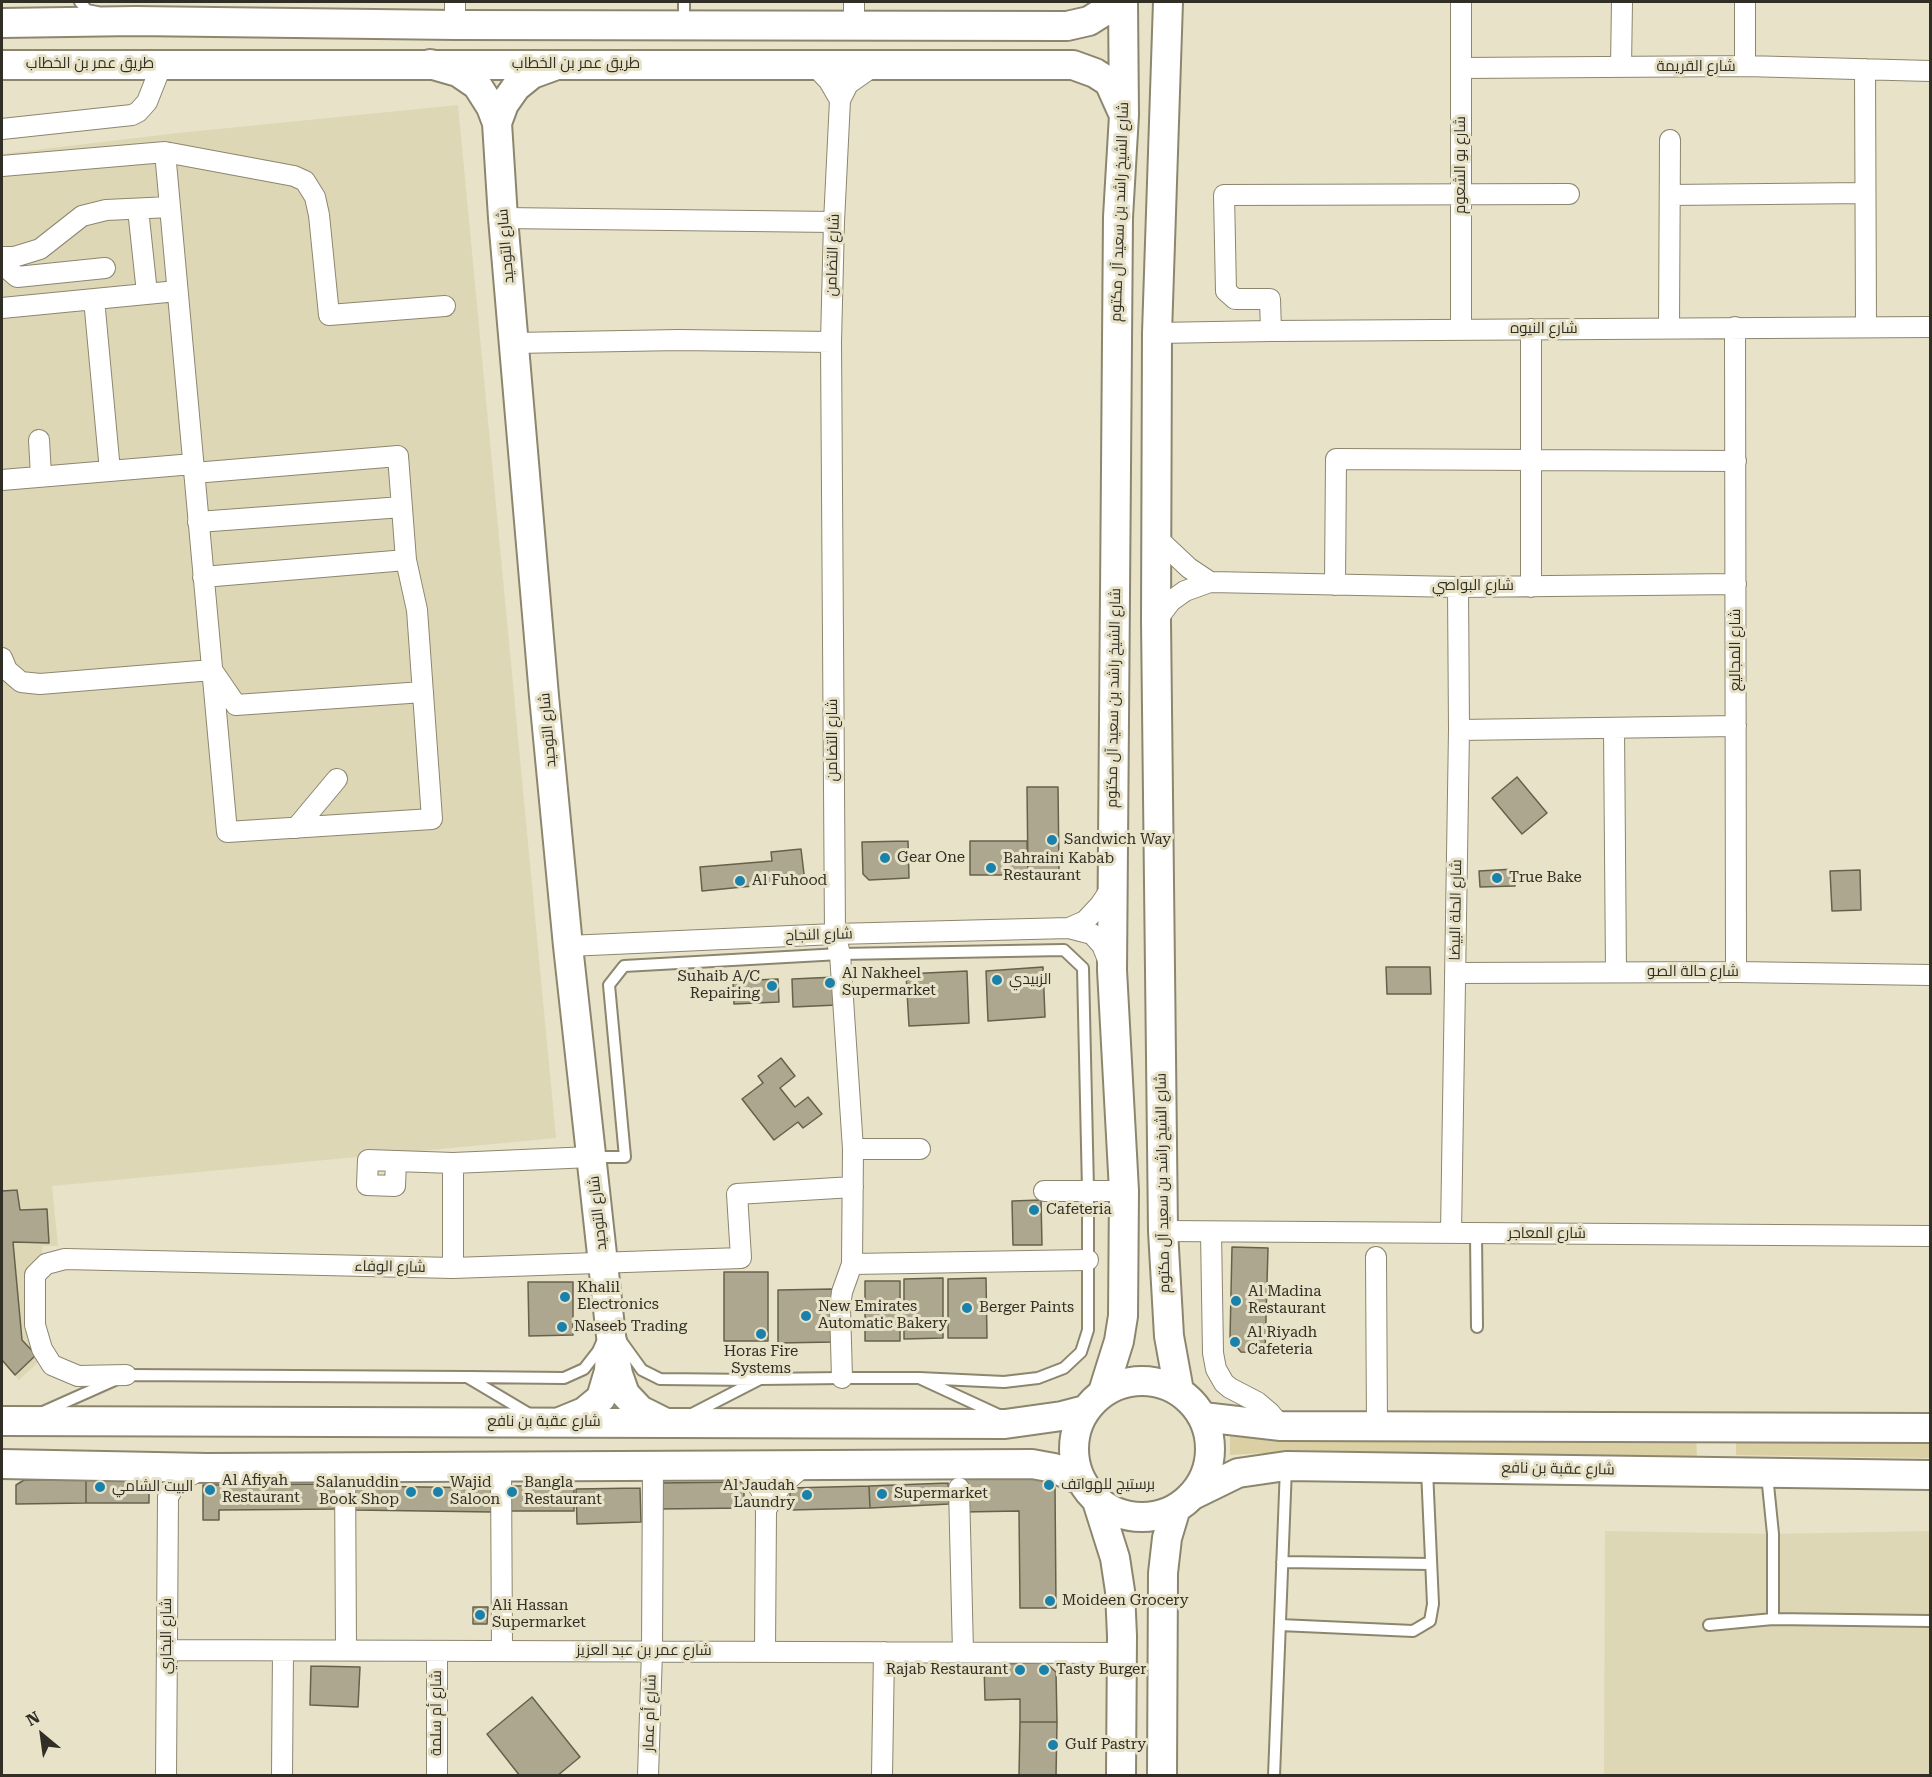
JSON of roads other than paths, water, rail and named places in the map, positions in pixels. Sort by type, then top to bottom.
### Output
[{"type":"street","points":[[4,2],[12,10],[40,23]]},
{"type":"street","points":[[2,23],[455,13],[684,14],[728,26],[854,14],[1067,26],[1089,21],[1108,9],[1112,2]]},
{"type":"street","name":"شارع الشيخ راشد بن سعيد آل مكتوم","points":[[1094,1401],[1115,1355],[1123,1316],[1124,1191],[1112,970],[1112,888],[1118,217],[1124,115],[1123,2]]},
{"type":"street","name":"شارع الشيخ راشد بن سعيد آل مكتوم","points":[[1168,2],[1157,333],[1156,621],[1162,1231],[1169,1336],[1179,1391]]},
{"type":"street","name":"شارع بو الشعوم","points":[[1461,2],[1461,329]]},
{"type":"street","points":[[1621,67],[1622,2]]},
{"type":"street","points":[[1745,2],[1745,66]]},
{"type":"street","points":[[723,65],[735,58],[743,44],[740,35],[728,26]]},
{"type":"street","points":[[2,129],[132,116],[147,102],[162,64]]},
{"type":"street","name":"شارع التوحيد","points":[[430,64],[459,72],[477,85],[497,123],[503,218],[568,946],[610,1329],[618,1374],[626,1394],[640,1410],[670,1422]]},
{"type":"street","name":"شارع التوحيد","points":[[497,123],[504,104],[516,87],[532,74],[559,64]]},
{"type":"street","name":"طريق عمر بن الخطاب","points":[[2,65],[1072,65],[1095,73],[1109,82],[1124,115]]},
{"type":"street","points":[[814,65],[829,81],[840,100]]},
{"type":"street","points":[[840,100],[848,84],[875,65]]},
{"type":"street","name":"شارع القريمة","points":[[1462,68],[1745,66],[1930,70]]},
{"type":"street","points":[[1865,69],[1866,327]]},
{"type":"street","name":"شارع التضامن","points":[[840,100],[831,342],[835,934],[840,954],[853,1149],[852,1264],[842,1292],[840,1307],[842,1378]]},
{"type":"street","points":[[1669,328],[1670,140]]},
{"type":"street","points":[[2,480],[110,471],[193,469],[398,456],[406,560],[417,610],[432,819],[227,832],[193,469],[165,152]]},
{"type":"street","points":[[2,166],[165,152],[294,176],[305,181],[315,197],[319,215],[329,315],[445,306]]},
{"type":"street","points":[[1670,195],[1865,193]]},
{"type":"street","points":[[1271,331],[1270,299],[1234,299],[1226,291],[1224,195],[1569,195]]},
{"type":"street","points":[[2,257],[14,257],[40,249],[82,216],[106,210],[170,207]]},
{"type":"street","points":[[138,209],[147,293]]},
{"type":"street","points":[[1118,217],[1127,327],[1128,441],[1135,451],[1146,451],[1156,440]]},
{"type":"street","points":[[503,218],[834,222]]},
{"type":"street","points":[[2,264],[17,277],[105,268]]},
{"type":"street","points":[[2,308],[177,291]]},
{"type":"street","points":[[94,298],[110,471]]},
{"type":"street","name":"شارع المجاليع","points":[[1736,327],[1736,972]]},
{"type":"street","name":"شارع النيوه","points":[[1157,333],[1930,327]]},
{"type":"street","points":[[1531,329],[1532,587]]},
{"type":"street","points":[[514,343],[679,340],[831,342]]},
{"type":"street","points":[[39,440],[41,476]]},
{"type":"street","points":[[1335,585],[1336,459],[1736,460]]},
{"type":"street","points":[[198,522],[402,507]]},
{"type":"street","points":[[1156,537],[1189,568],[1210,582]]},
{"type":"street","points":[[203,577],[406,560]]},
{"type":"street","name":"شارع البواصي","points":[[1156,621],[1171,601],[1185,591],[1210,582],[1458,587],[1736,584]]},
{"type":"street","name":"شارع الحلة البيضا","points":[[1451,1233],[1459,730],[1458,587]]},
{"type":"street","points":[[2,658],[7,670],[21,682],[40,684],[212,670]]},
{"type":"street","points":[[212,670],[236,705],[423,692]]},
{"type":"street","points":[[1459,730],[1736,726]]},
{"type":"street","points":[[1614,729],[1616,972]]},
{"type":"street","points":[[296,828],[338,779]]},
{"type":"street","points":[[1069,928],[1085,921],[1112,888]]},
{"type":"street","name":"شارع النجاح","points":[[568,946],[835,934],[1069,928],[1092,934],[1102,945],[1112,970]]},
{"type":"street","name":"شارع حالة الصو","points":[[1455,973],[1736,972],[1930,975]]},
{"type":"street","points":[[853,1149],[920,1149]]},
{"type":"street","points":[[396,1161],[453,1163],[591,1157]]},
{"type":"street","points":[[453,1163],[453,1268]]},
{"type":"street","name":"شارع الوفاء","points":[[126,1375],[78,1376],[52,1365],[42,1349],[35,1325],[35,1275],[46,1264],[65,1259],[453,1268],[741,1258],[737,1194],[853,1186]]},
{"type":"street","points":[[1044,1191],[1124,1191]]},
{"type":"street","name":"شارع المعاجر","points":[[1162,1231],[1930,1236]]},
{"type":"street","points":[[1211,1232],[1213,1353],[1216,1369],[1224,1383],[1257,1402],[1281,1426]]},
{"type":"street","points":[[1376,1257],[1377,1425]]},
{"type":"street","points":[[852,1264],[1088,1260]]},
{"type":"street","name":"شارع التوحيد","points":[[551,1422],[584,1412],[601,1398],[609,1371],[610,1329]]},
{"type":"street","points":[[1121,1776],[1120,1591],[1115,1558],[1089,1491],[1074,1462],[1073,1444],[1077,1426],[1094,1401],[1121,1383],[1141,1380],[1161,1383],[1179,1391],[1193,1403],[1203,1417],[1209,1433],[1209,1458],[1201,1482],[1184,1502],[1167,1538],[1164,1573],[1161,1776]]},
{"type":"street","name":"شارع عقبة بن نافع","points":[[10,1418],[1016,1423],[1062,1416],[1094,1401]]},
{"type":"street","points":[[1203,1417],[1281,1426],[1930,1428]]},
{"type":"street","points":[[2,1464],[345,1467],[1032,1464],[1054,1468],[1089,1491],[1111,1510],[1127,1516],[1144,1517],[1160,1514],[1184,1502]]},
{"type":"street","points":[[142,1465],[168,1497],[174,1487],[184,1479],[207,1467]]},
{"type":"street","points":[[731,1465],[749,1474],[761,1490],[766,1510],[765,1651]]},
{"type":"street","points":[[766,1510],[774,1495],[785,1482],[798,1471],[813,1465]]},
{"type":"street","points":[[501,1466],[502,1651]]},
{"type":"street","name":"شارع أم عمار","points":[[648,1776],[652,1651],[653,1466]]},
{"type":"street","points":[[345,1467],[346,1650]]},
{"type":"street","name":"شارع عقبة بن نافع","points":[[1184,1502],[1238,1473],[1286,1467],[1766,1471],[1930,1475]]},
{"type":"street","points":[[958,1488],[963,1652]]},
{"type":"street","name":"شارع البخاري","points":[[166,1776],[168,1497]]},
{"type":"street","name":"شارع عمر بن عبد العزيز","points":[[167,1650],[1122,1653]]},
{"type":"street","points":[[282,1776],[283,1651]]},
{"type":"street","name":"شارع أم سلمة","points":[[436,1776],[437,1651]]},
{"type":"street","points":[[882,1776],[884,1652]]},
{"type":"lane","points":[[80,2],[87,10],[135,21]]},
{"type":"lane","points":[[10,1418],[126,1375],[564,1378],[584,1369],[598,1351],[610,1329],[642,1370],[660,1379],[920,1378],[1004,1382],[1038,1378],[1064,1368],[1081,1352],[1088,1330],[1088,1191],[1083,968],[1064,950],[840,954],[624,966],[609,985],[625,1157],[591,1157]]},
{"type":"lane","points":[[1476,1234],[1477,1327]]},
{"type":"lane","points":[[467,1377],[551,1422]]},
{"type":"lane","points":[[920,1378],[1016,1423]]},
{"type":"lane","points":[[670,1422],[760,1380]]},
{"type":"lane","points":[[1274,1776],[1286,1467]]},
{"type":"lane","points":[[1280,1625],[1413,1631],[1430,1621],[1433,1604],[1427,1467]]},
{"type":"lane","points":[[1766,1471],[1773,1534],[1773,1619]]},
{"type":"lane","points":[[1282,1562],[1431,1564]]},
{"type":"lane","points":[[1709,1624],[1773,1619],[1930,1621]]},
{"type":"place","name":"Sandwich Way","points":[[1052,840]]},
{"type":"place","name":"Gear One","points":[[885,858]]},
{"type":"place","name":"Bahraini Kabab Restaurant","points":[[991,868]]},
{"type":"place","name":"True Bake","points":[[1497,878]]},
{"type":"place","name":"Al Fuhood","points":[[740,881]]},
{"type":"place","name":"الزبيدي","points":[[997,980]]},
{"type":"place","name":"Al Nakheel Supermarket","points":[[830,983]]},
{"type":"place","name":"Suhaib A/C Repairing","points":[[772,986]]},
{"type":"place","name":"Cafeteria","points":[[1034,1210]]},
{"type":"place","name":"Khalil Electronics","points":[[565,1297]]},
{"type":"place","name":"Al Madina Restaurant","points":[[1236,1301]]},
{"type":"place","name":"Berger Paints","points":[[967,1308]]},
{"type":"place","name":"New Emirates Automatic Bakery","points":[[806,1316]]},
{"type":"place","name":"Naseeb Trading","points":[[562,1327]]},
{"type":"place","name":"Horas Fire Systems","points":[[761,1334]]},
{"type":"place","name":"Al Riyadh Cafeteria","points":[[1235,1342]]},
{"type":"place","name":"برستيج للهواتف","points":[[1049,1485]]},
{"type":"place","name":"البيت الشامي","points":[[100,1487]]},
{"type":"place","name":"Al Afiyah Restaurant","points":[[210,1490]]},
{"type":"place","name":"Salanuddin Book Shop","points":[[411,1492]]},
{"type":"place","name":"Wajid Saloon","points":[[438,1492]]},
{"type":"place","name":"Bangla Restaurant","points":[[512,1492]]},
{"type":"place","name":"Supermarket","points":[[882,1494]]},
{"type":"place","name":"Al Jaudah Laundry","points":[[807,1495]]},
{"type":"place","name":"Moideen Grocery","points":[[1050,1601]]},
{"type":"place","name":"Ali Hassan Supermarket","points":[[480,1615]]},
{"type":"place","name":"Rajab Restaurant","points":[[1020,1670]]},
{"type":"place","name":"Tasty Burger","points":[[1044,1670]]},
{"type":"place","name":"Gulf Pastry","points":[[1053,1745]]}]
